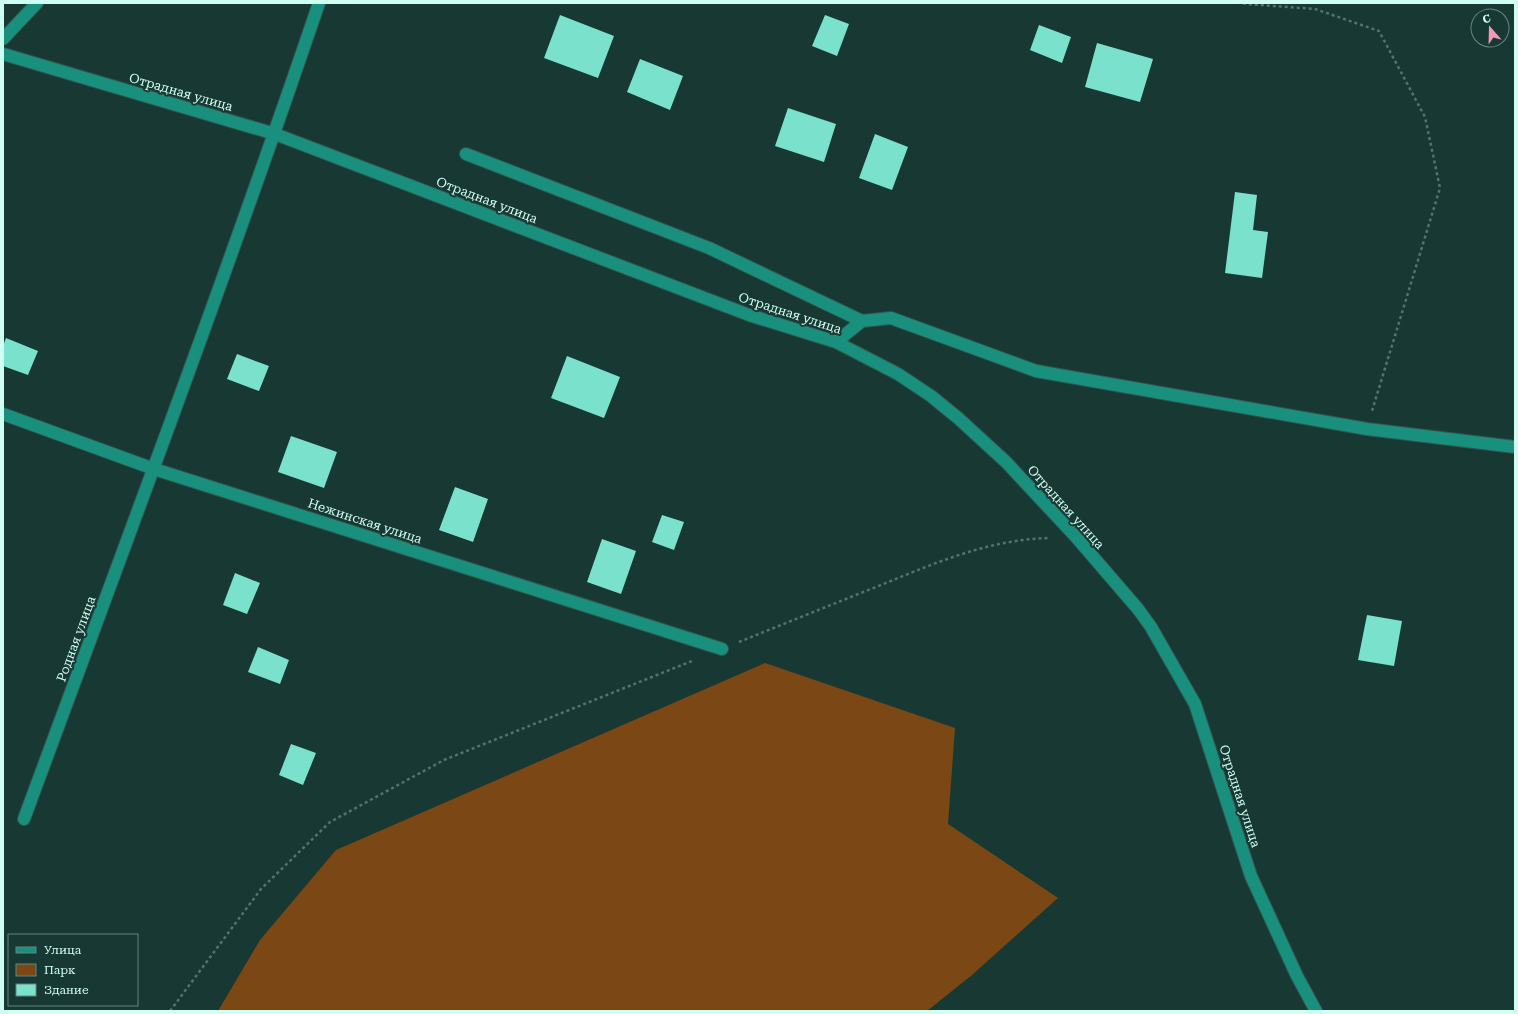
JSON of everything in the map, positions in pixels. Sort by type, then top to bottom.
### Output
[{"type":"street","points":[[3,39],[38,3]]},
{"type":"street","name":"Родная улица","points":[[24,819],[154,469],[275,134],[319,3]]},
{"type":"street","name":"Отрадная улица","points":[[3,54],[275,134],[748,315],[836,342],[898,374],[931,396],[958,418],[1006,462],[1138,608],[1165,650],[1195,704],[1251,876],[1297,976],[1316,1011]]},
{"type":"street","points":[[466,154],[709,248],[862,321],[891,318],[1036,371],[1367,429],[1515,447]]},
{"type":"street","points":[[836,342],[862,321]]},
{"type":"street","name":"Нежинская улица","points":[[3,414],[154,469],[722,649]]},
{"type":"path","points":[[1243,3],[1315,9],[1379,31],[1425,117],[1440,188],[1367,429]]},
{"type":"path","points":[[722,649],[941,561],[984,547],[1031,538],[1076,538]]},
{"type":"path","points":[[170,1011],[261,889],[330,822],[444,760],[692,660]]},
{"type":"green space","points":[[765,663],[955,728],[948,824],[1058,898],[972,975],[927,1011],[218,1011],[260,940],[336,850]]},
{"type":"building","points":[[560,15],[614,36],[598,78],[544,58]]},
{"type":"building","points":[[825,15],[849,24],[837,56],[812,46]]},
{"type":"building","points":[[1039,25],[1071,37],[1062,63],[1030,50]]},
{"type":"building","points":[[1097,43],[1153,59],[1140,102],[1085,87]]},
{"type":"building","points":[[640,59],[683,76],[670,110],[627,92]]},
{"type":"building","points":[[788,108],[836,124],[824,162],[775,146]]},
{"type":"building","points":[[875,134],[908,147],[892,190],[859,178]]},
{"type":"building","points":[[1235,192],[1257,195],[1253,230],[1268,232],[1262,278],[1225,273]]},
{"type":"building","points":[[6,338],[38,351],[28,375],[3,366],[3,346]]},
{"type":"building","points":[[237,354],[269,366],[259,391],[227,379]]},
{"type":"building","points":[[567,356],[620,377],[604,418],[551,398]]},
{"type":"building","points":[[291,436],[337,452],[324,488],[278,472]]},
{"type":"building","points":[[455,487],[488,499],[473,542],[439,530]]},
{"type":"building","points":[[662,515],[684,522],[674,550],[652,542]]},
{"type":"building","points":[[602,539],[636,551],[621,594],[587,582]]},
{"type":"building","points":[[235,573],[260,583],[247,614],[223,605]]},
{"type":"building","points":[[1367,615],[1402,621],[1394,666],[1358,660]]},
{"type":"building","points":[[258,647],[289,660],[280,684],[248,672]]},
{"type":"building","points":[[291,744],[316,753],[303,785],[279,775]]}]
